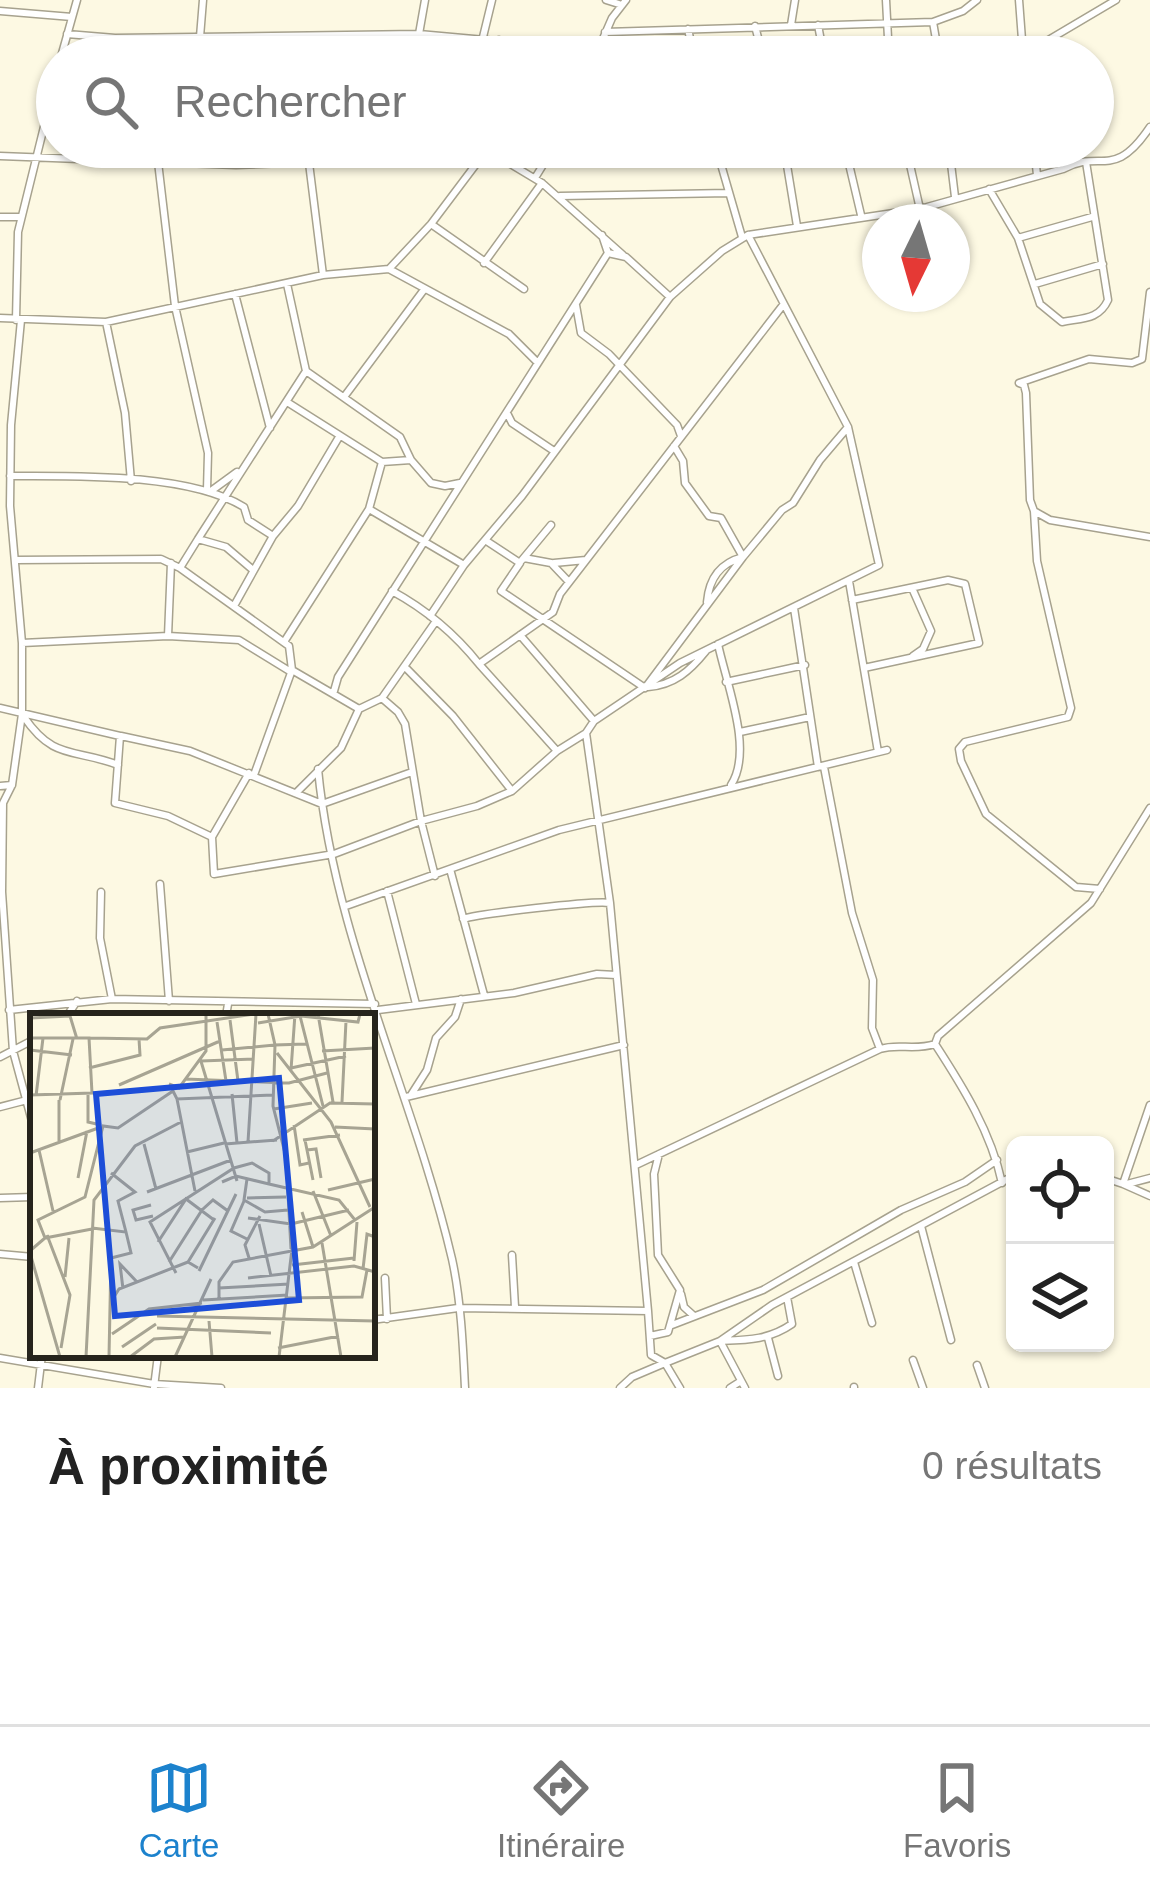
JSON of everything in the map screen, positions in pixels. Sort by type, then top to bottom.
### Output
[{"type":"street","points":[[77,0],[68,34],[96,36]]},
{"type":"street","points":[[200,36],[203,0]]},
{"type":"street","points":[[419,34],[425,0]]},
{"type":"street","points":[[483,36],[492,0]]},
{"type":"street","points":[[603,36],[624,2],[606,0]]},
{"type":"street","points":[[791,25],[796,0]]},
{"type":"street","points":[[886,0],[886,36]]},
{"type":"street","points":[[605,32],[933,22],[977,0]]},
{"type":"street","points":[[1019,0],[1022,36]]},
{"type":"street","points":[[1056,36],[1116,0]]},
{"type":"street","points":[[0,11],[72,17]]},
{"type":"street","points":[[933,22],[935,36]]},
{"type":"street","points":[[818,25],[820,36]]},
{"type":"street","points":[[755,26],[758,36]]},
{"type":"street","points":[[688,29],[690,36]]},
{"type":"street","points":[[307,36],[444,36]]},
{"type":"street","points":[[1114,162],[1150,128]]},
{"type":"street","points":[[0,156],[36,158]]},
{"type":"street","points":[[3,803],[12,785],[22,714],[10,474],[18,232],[36,162]]},
{"type":"street","points":[[159,168],[175,306],[201,412],[210,463],[209,490]]},
{"type":"street","points":[[307,168],[322,275]]},
{"type":"street","points":[[389,269],[474,168]]},
{"type":"street","points":[[520,168],[670,296]]},
{"type":"street","points":[[484,263],[544,168]]},
{"type":"street","points":[[16,560],[161,559],[284,642],[292,654],[291,671],[252,774],[212,837],[214,874],[334,854],[512,791],[557,751],[586,733],[594,721],[680,663],[879,565],[848,427],[745,236],[722,168]]},
{"type":"street","points":[[787,168],[797,226]]},
{"type":"street","points":[[296,793],[341,748],[359,709],[382,698],[405,668],[464,565],[670,296],[745,236],[861,215],[850,168]]},
{"type":"street","points":[[911,168],[919,204]]},
{"type":"street","points":[[951,168],[955,199]]},
{"type":"street","points":[[1036,168],[1037,175]]},
{"type":"street","points":[[938,204],[1057,168]]},
{"type":"street","points":[[989,189],[1018,238],[1040,304],[1062,322],[1094,316],[1103,312],[1108,299],[1086,168]]},
{"type":"street","points":[[556,196],[729,193]]},
{"type":"street","points":[[0,218],[22,217]]},
{"type":"street","points":[[1018,238],[1092,217]]},
{"type":"street","points":[[431,224],[524,290]]},
{"type":"street","points":[[602,235],[608,253]]},
{"type":"street","points":[[608,253],[626,257]]},
{"type":"street","points":[[334,691],[392,591],[608,253]]},
{"type":"street","points":[[1035,284],[1103,264]]},
{"type":"street","points":[[0,318],[106,322],[322,275],[389,269],[509,334],[537,362]]},
{"type":"street","points":[[287,284],[306,371],[400,437],[411,460],[431,483],[462,482]]},
{"type":"street","points":[[344,397],[423,291]]},
{"type":"street","points":[[1100,889],[1076,887],[986,814],[959,749],[965,742],[1068,717],[1071,708],[1037,561],[1026,393],[1018,383],[1089,359],[1146,361],[1150,292]]},
{"type":"street","points":[[235,294],[270,428]]},
{"type":"street","points":[[576,302],[581,333],[617,364],[681,436]]},
{"type":"street","points":[[479,664],[553,612],[569,582],[783,304]]},
{"type":"street","points":[[106,322],[125,413],[131,481]]},
{"type":"street","points":[[180,568],[306,371]]},
{"type":"street","points":[[287,402],[382,462],[411,460]]},
{"type":"street","points":[[506,411],[512,423],[554,452]]},
{"type":"street","points":[[499,423],[512,423]]},
{"type":"street","points":[[645,688],[706,605],[712,578],[732,560],[743,557],[793,503],[848,427]]},
{"type":"street","points":[[234,606],[273,536],[298,506],[340,436]]},
{"type":"street","points":[[674,446],[683,461],[685,483],[710,516],[721,518],[743,557]]},
{"type":"street","points":[[284,642],[369,509],[382,462]]},
{"type":"street","points":[[209,490],[245,464]]},
{"type":"street","points":[[0,472],[89,476],[209,490],[244,507],[248,520],[273,536]]},
{"type":"street","points":[[369,509],[464,565]]},
{"type":"street","points":[[1034,511],[1050,520],[1150,537]]},
{"type":"street","points":[[550,525],[501,591],[645,688],[662,686],[690,672],[707,650]]},
{"type":"street","points":[[198,539],[226,547],[253,570]]},
{"type":"street","points":[[484,541],[522,560],[586,560]]},
{"type":"street","points":[[168,636],[171,563]]},
{"type":"street","points":[[551,563],[569,582]]},
{"type":"street","points":[[852,600],[948,580],[965,584],[979,643],[864,668]]},
{"type":"street","points":[[346,906],[559,830],[882,751],[849,581]]},
{"type":"street","points":[[909,659],[923,649],[931,631],[912,588]]},
{"type":"street","points":[[392,591],[458,638],[557,751]]},
{"type":"street","points":[[794,608],[810,717],[852,913],[873,980],[872,1028],[880,1049]]},
{"type":"street","points":[[520,635],[594,721]]},
{"type":"street","points":[[22,643],[168,636],[238,640],[359,709]]},
{"type":"street","points":[[718,644],[740,732],[741,762],[730,788]]},
{"type":"street","points":[[673,648],[680,663]]},
{"type":"street","points":[[726,682],[805,665]]},
{"type":"street","points":[[405,668],[453,716],[512,791]]},
{"type":"street","points":[[382,698],[405,724],[435,876]]},
{"type":"street","points":[[0,708],[190,751],[322,804],[412,772]]},
{"type":"street","points":[[22,714],[52,749],[118,765]]},
{"type":"street","points":[[740,732],[810,717]]},
{"type":"street","points":[[586,733],[610,903],[651,1354],[665,1363],[680,1388]]},
{"type":"street","points":[[120,736],[115,803],[168,816],[212,837]]},
{"type":"street","points":[[319,769],[322,804],[346,906],[408,1096],[449,1248],[465,1388]]},
{"type":"street","points":[[12,785],[0,789],[2,947],[13,1051],[30,1112]]},
{"type":"street","points":[[636,1165],[880,1049],[916,1050],[935,1043],[1090,904],[1150,808]]},
{"type":"street","points":[[450,869],[484,995]]},
{"type":"street","points":[[160,884],[169,1001]]},
{"type":"street","points":[[387,890],[416,1004]]},
{"type":"street","points":[[101,892],[100,938],[112,1000]]},
{"type":"street","points":[[463,919],[474,914],[545,910],[579,901],[610,903]]},
{"type":"street","points":[[8,1010],[112,1000],[376,1007],[514,993],[597,974],[616,975]]},
{"type":"street","points":[[408,1096],[427,1070],[436,1038],[455,1017],[461,1000]]},
{"type":"street","points":[[70,1013],[76,1001]]},
{"type":"street","points":[[226,1013],[228,1004]]},
{"type":"street","points":[[300,1004],[300,1013]]},
{"type":"street","points":[[0,1057],[30,1042]]},
{"type":"street","points":[[935,1043],[974,1106],[1002,1183]]},
{"type":"street","points":[[408,1096],[624,1045]]},
{"type":"street","points":[[0,1107],[27,1100]]},
{"type":"street","points":[[1124,1184],[1150,1105]]},
{"type":"street","points":[[662,1151],[654,1174],[658,1255],[684,1307],[694,1316]]},
{"type":"street","points":[[650,1336],[764,1290],[901,1210],[965,1182],[997,1160]]},
{"type":"street","points":[[1124,1184],[1150,1178]]},
{"type":"street","points":[[624,1387],[632,1377],[720,1341],[787,1297],[1006,1181]]},
{"type":"street","points":[[1114,1181],[1150,1196]]},
{"type":"street","points":[[0,1198],[30,1197]]},
{"type":"street","points":[[921,1226],[951,1340]]},
{"type":"street","points":[[0,1254],[30,1257]]},
{"type":"street","points":[[512,1255],[515,1307]]},
{"type":"street","points":[[854,1262],[872,1323]]},
{"type":"street","points":[[385,1278],[387,1319]]},
{"type":"street","points":[[672,1325],[680,1291]]},
{"type":"street","points":[[720,1341],[768,1338],[792,1324],[787,1297]]},
{"type":"street","points":[[375,1320],[458,1308],[648,1311]]},
{"type":"street","points":[[768,1338],[778,1376]]},
{"type":"street","points":[[720,1341],[743,1385],[730,1388]]},
{"type":"street","points":[[0,1358],[41,1359],[50,1369],[154,1386],[221,1388]]},
{"type":"street","points":[[38,1388],[41,1359]]},
{"type":"street","points":[[914,1360],[923,1388]]},
{"type":"street","points":[[977,1365],[986,1388]]}]
